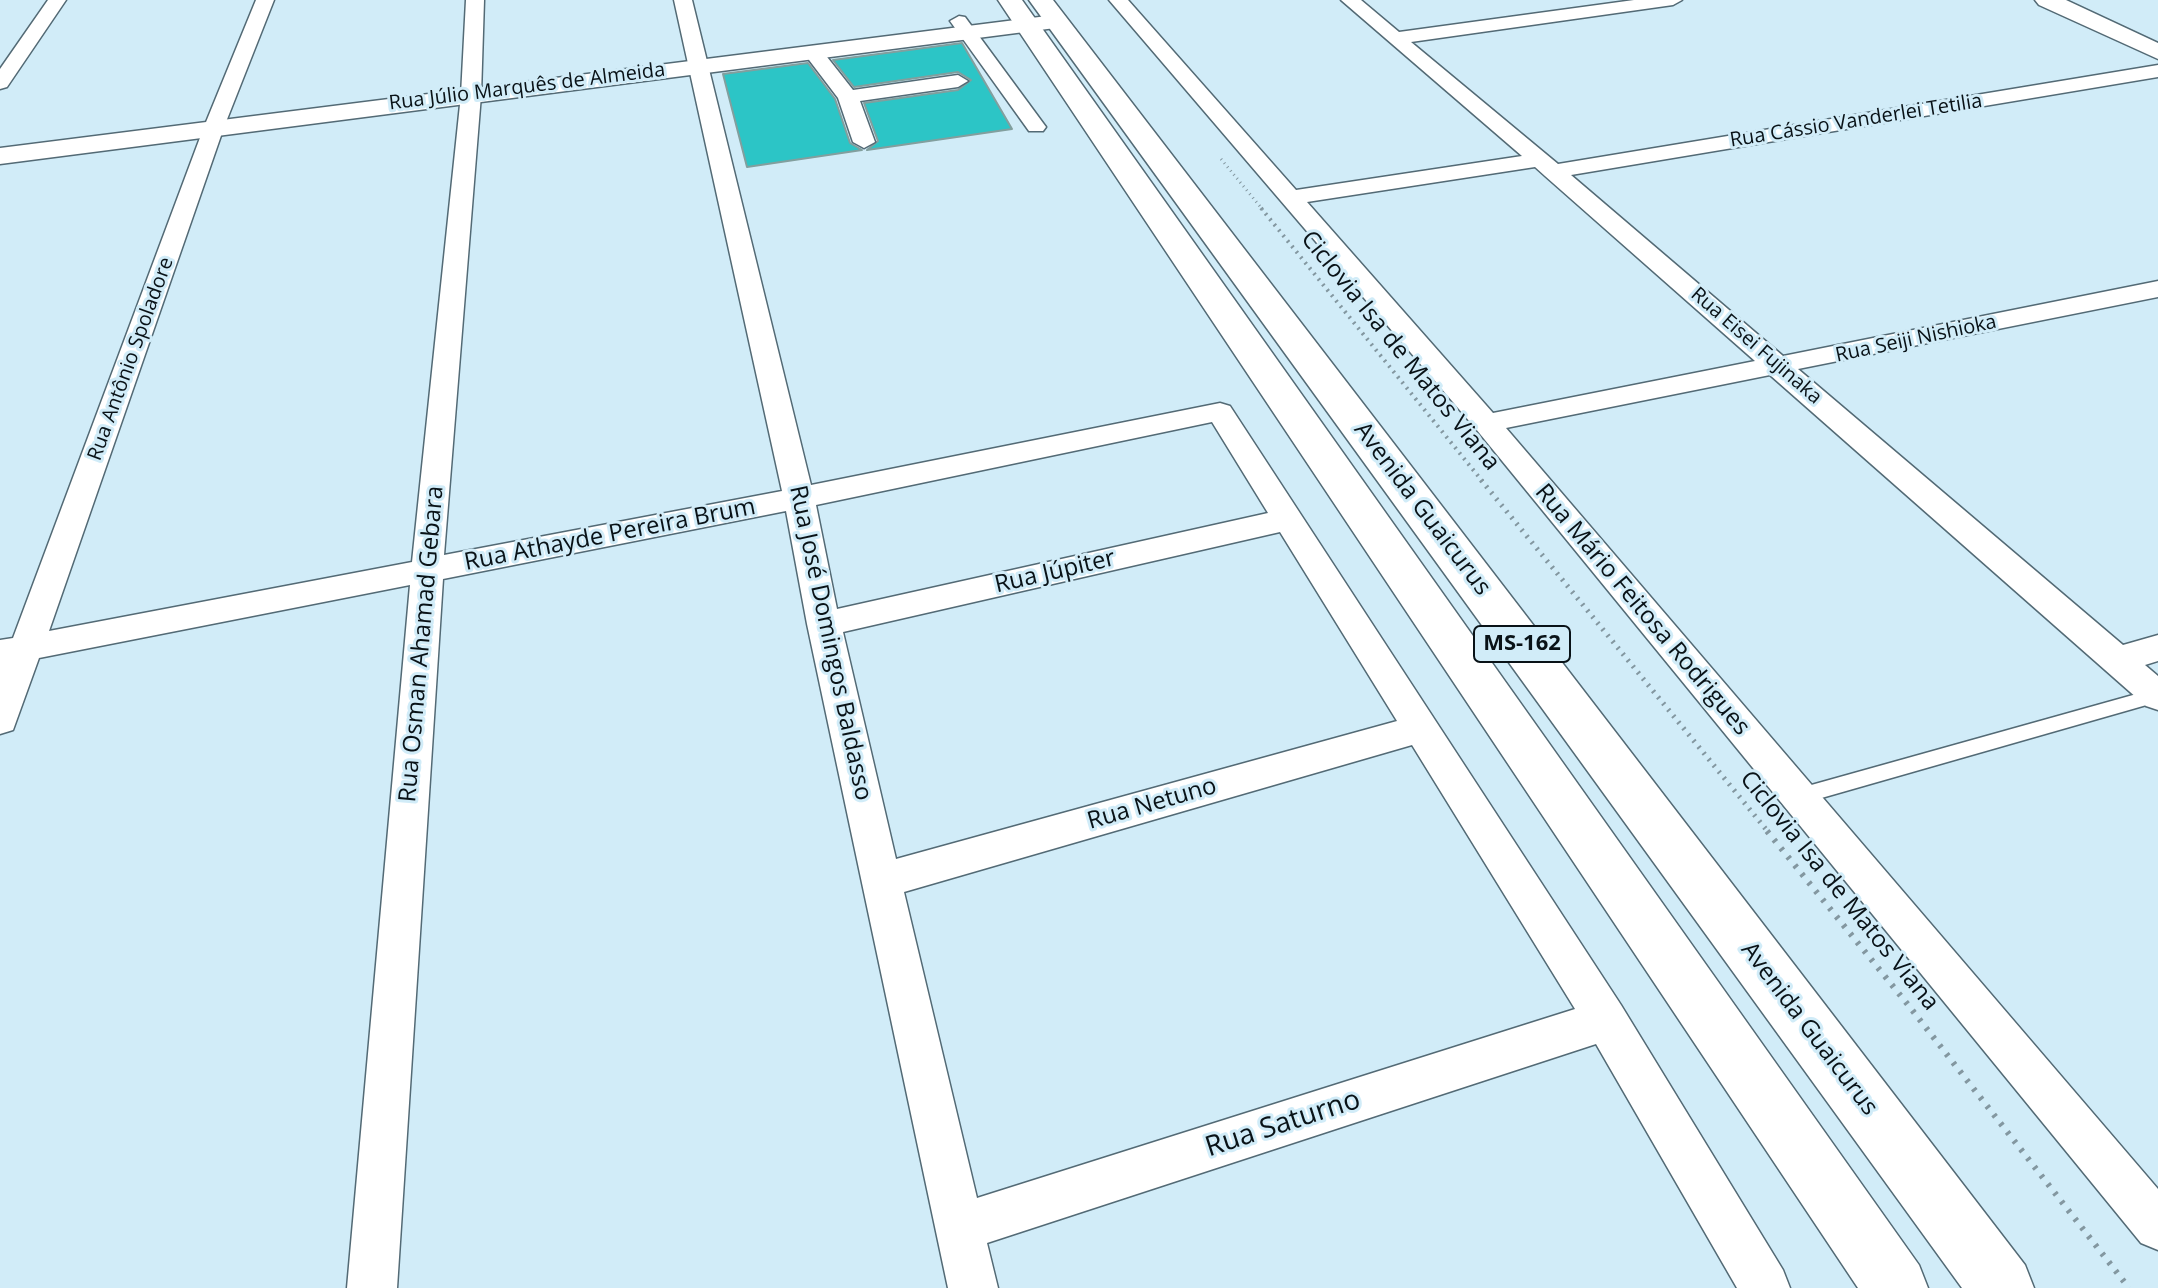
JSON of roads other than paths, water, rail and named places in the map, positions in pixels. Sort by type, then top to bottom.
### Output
[{"type":"main road","points":[[2047,0],[2158,52]]},
{"type":"main road","points":[[2079,0],[2158,36]]},
{"type":"main road","name":"Rua Júlio Marquês de Almeida","points":[[699,60],[813,52],[1034,12]]},
{"type":"main road","name":"Avenida Guaicurus","points":[[1034,12],[1896,1288]]},
{"type":"main road","name":"Avenida Guaicurus","points":[[1034,12],[1123,108],[2002,1288]]},
{"type":"main road","name":"Rua Júlio Marquês de Almeida","points":[[0,156],[219,119],[962,26]]},
{"type":"main road","name":"Rua Júlio Marquês de Almeida","points":[[0,137],[219,119]]},
{"type":"street","points":[[0,83],[57,0]]},
{"type":"street","name":"Rua Antônio Spoladore","points":[[0,720],[13,651],[265,0]]},
{"type":"street","name":"Rua Osman Ahamad Gebara","points":[[372,1288],[427,570],[472,87],[475,0]]},
{"type":"street","name":"Rua José Domingos Baldasso","points":[[683,0],[799,498],[824,624],[973,1288]]},
{"type":"street","name":"Rua Mário Feitosa Rodrigues","points":[[1118,0],[1486,423],[2158,1226]]},
{"type":"street","name":"Rua Eisei Fujinaka","points":[[1350,0],[1780,367],[2157,695]]},
{"type":"street","points":[[1396,38],[1673,0]]},
{"type":"street","points":[[962,26],[1036,127]]},
{"type":"street","points":[[813,52],[848,97],[864,142]]},
{"type":"street","name":"Rua Cássio Vanderlei Tetilia","points":[[1291,198],[1546,166],[2158,71]]},
{"type":"street","points":[[848,97],[958,81]]},
{"type":"street","name":"Rua Seiji Nishioka","points":[[1486,423],[1780,367],[2158,289]]},
{"type":"street","name":"Rua Athayde Pereira Brum","points":[[13,651],[799,498],[1220,412],[1286,520]]},
{"type":"street","points":[[1286,520],[1422,728],[1606,1020],[1765,1288]]},
{"type":"street","name":"Rua Júpiter","points":[[824,624],[1286,520]]},
{"type":"street","points":[[2118,660],[2158,648]]},
{"type":"street","name":"Rua Netuno","points":[[883,880],[1422,728]]},
{"type":"street","name":"Rua Saturno","points":[[959,1228],[1606,1020]]},
{"type":"lane","points":[[1797,797],[2157,695]]}]
